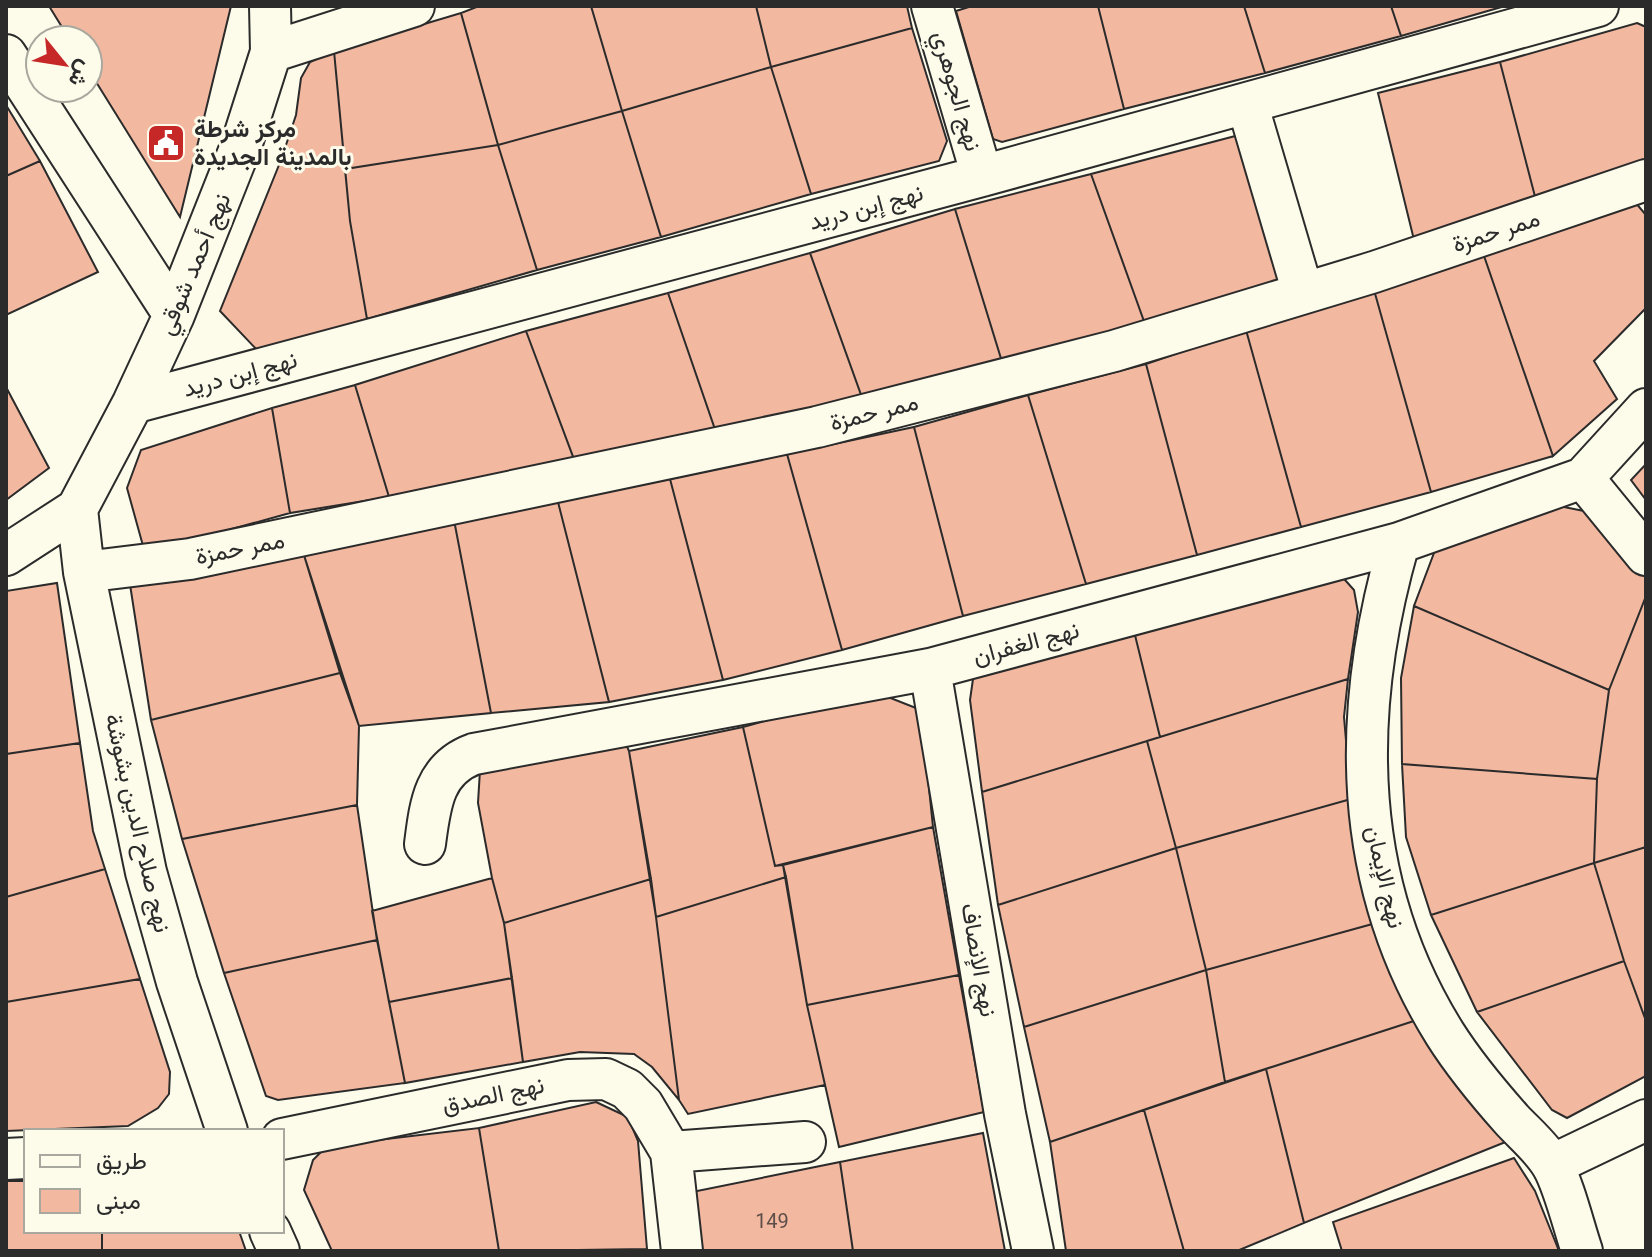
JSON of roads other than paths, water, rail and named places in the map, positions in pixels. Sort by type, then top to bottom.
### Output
[{"type":"street","name":"نهج أحمد شوقي","points":[[77,509],[133,403],[174,315],[226,187],[271,52],[270,6]]},
{"type":"street","points":[[271,52],[414,6]]},
{"type":"street","name":"نهج الجوهري","points":[[932,6],[982,176]]},
{"type":"street","name":"نهج إبن دريد","points":[[133,403],[982,176],[1598,6]]},
{"type":"street","points":[[6,55],[174,315]]},
{"type":"street","points":[[1247,103],[1303,293]]},
{"type":"street","name":"ممر حمزة","points":[[84,572],[190,559],[817,427],[1114,351],[1374,272],[1646,180]]},
{"type":"street","name":"نهج الغفران","points":[[425,844],[431,798],[438,784],[454,764],[474,754],[930,669],[1399,543],[1583,478],[1646,409]]},
{"type":"street","points":[[1583,478],[1646,555]]},
{"type":"street","points":[[6,555],[77,509]]},
{"type":"street","name":"نهج صلاح الدين بشوشة","points":[[77,509],[84,572],[146,872],[177,982],[226,1129]]},
{"type":"street","name":"نهج الإيمان","points":[[1399,543],[1377,633],[1367,750],[1372,841],[1382,887],[1409,962],[1446,1035],[1493,1097],[1552,1165]]},
{"type":"street","name":"نهج الإنصاف","points":[[930,669],[1005,1114],[1033,1251]]},
{"type":"street","name":"نهج الصدق","points":[[284,1139],[568,1080],[606,1079],[618,1083],[637,1098],[671,1152],[682,1251]]},
{"type":"street","points":[[1582,1251],[1552,1165],[1646,1120]]},
{"type":"street","points":[[671,1152],[805,1142]]},
{"type":"place","name":"مركز شرطة بالمدينة الجديدة","points":[[166,143]]}]
